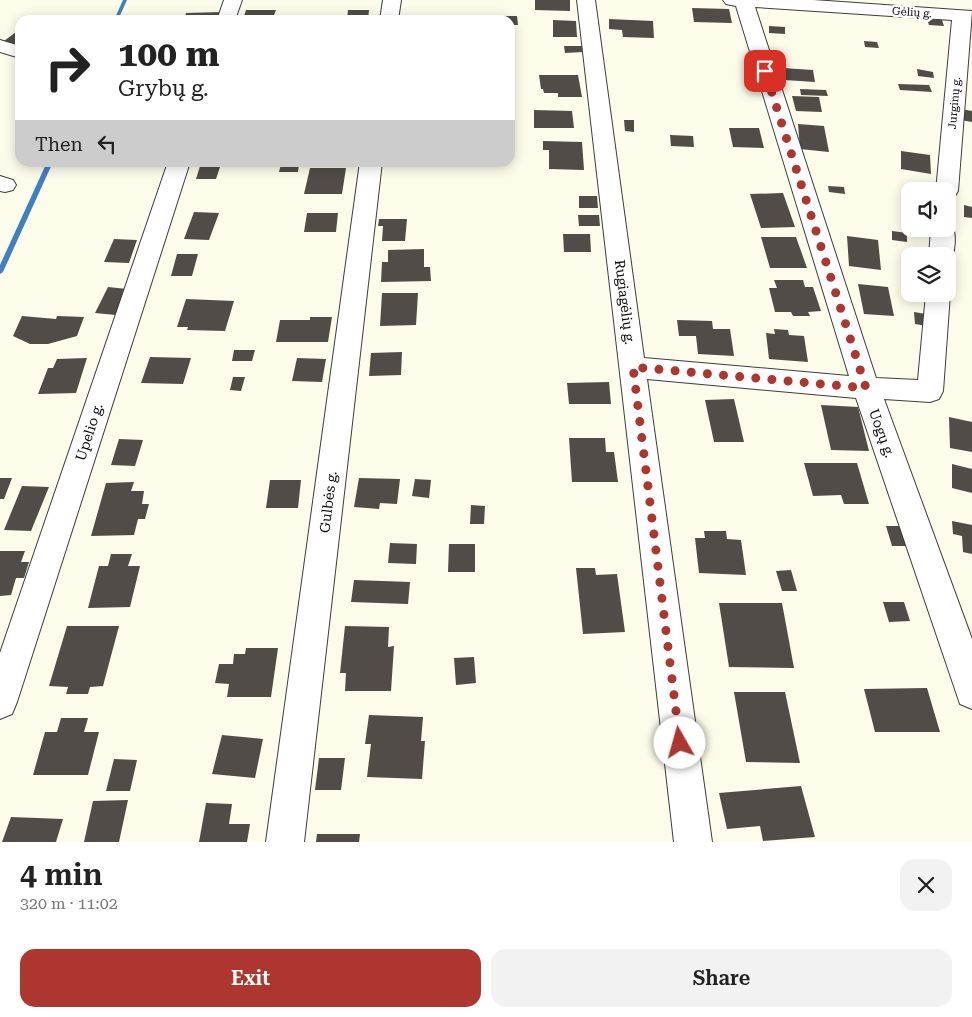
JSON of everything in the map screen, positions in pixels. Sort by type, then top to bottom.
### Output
[{"type":"street","points":[[228,15],[233,0]]},
{"type":"street","points":[[390,15],[392,0]]},
{"type":"street","name":"Rugiagėlių g.","points":[[586,0],[693,842]]},
{"type":"street","name":"Gėlių g.","points":[[738,0],[967,16]]},
{"type":"street","name":"Uogų g.","points":[[738,0],[866,388],[956,640],[972,692]]},
{"type":"street","name":"Jurginų g.","points":[[948,182],[967,16]]},
{"type":"street","points":[[0,46],[15,50]]},
{"type":"street","name":"Upelio g.","points":[[0,702],[177,167]]},
{"type":"street","name":"Gulbės g.","points":[[285,842],[370,167]]},
{"type":"street","points":[[633,367],[866,388],[930,391],[937,302]]},
{"type":"building","points":[[535,0],[570,0],[570,11],[535,10]]},
{"type":"building","points":[[692,8],[729,9],[732,23],[694,22]]},
{"type":"building","points":[[246,10],[276,10],[274,15],[244,15]]},
{"type":"building","points":[[348,10],[369,10],[368,15],[348,15]]},
{"type":"building","points":[[223,12],[222,15],[186,15],[186,13]]},
{"type":"building","points":[[515,16],[517,16],[518,25],[515,25]]},
{"type":"building","points":[[609,19],[653,21],[654,38],[623,37],[622,30],[609,29]]},
{"type":"building","points":[[927,19],[942,20],[944,26],[929,25]]},
{"type":"building","points":[[553,20],[576,21],[577,37],[553,37]]},
{"type":"building","points":[[769,26],[785,27],[785,34],[769,33]]},
{"type":"building","points":[[15,33],[15,44],[4,41]]},
{"type":"building","points":[[864,41],[877,42],[879,48],[865,47]]},
{"type":"building","points":[[564,46],[582,46],[583,52],[565,53]]},
{"type":"building","points":[[783,68],[813,70],[815,82],[785,80]]},
{"type":"building","points":[[917,69],[933,72],[934,78],[918,76]]},
{"type":"building","points":[[539,75],[578,75],[582,97],[558,97],[558,93],[544,93],[543,89],[541,89]]},
{"type":"building","points":[[898,84],[929,85],[932,92],[900,90]]},
{"type":"building","points":[[800,89],[826,90],[828,96],[801,95]]},
{"type":"building","points":[[792,96],[819,97],[822,112],[796,111]]},
{"type":"building","points":[[961,109],[972,111],[972,122],[961,120]]},
{"type":"building","points":[[534,110],[572,111],[574,128],[534,128]]},
{"type":"building","points":[[624,120],[634,120],[634,132],[625,131]]},
{"type":"building","points":[[798,124],[824,126],[829,152],[800,149]]},
{"type":"building","points":[[729,128],[759,128],[764,148],[733,147]]},
{"type":"building","points":[[670,135],[693,136],[694,147],[671,146]]},
{"type":"building","points":[[543,141],[582,142],[584,170],[549,169],[549,150],[543,150]]},
{"type":"building","points":[[901,151],[930,155],[931,174],[901,169]]},
{"type":"building","points":[[200,167],[220,167],[216,179],[196,179]]},
{"type":"building","points":[[280,167],[299,167],[298,172],[279,172]]},
{"type":"building","points":[[310,168],[346,168],[342,194],[304,194]]},
{"type":"building","points":[[828,186],[844,187],[845,194],[829,192]]},
{"type":"building","points":[[783,193],[795,227],[761,228],[750,194]]},
{"type":"building","points":[[579,196],[597,196],[598,208],[579,208]]},
{"type":"building","points":[[964,205],[972,207],[972,218],[964,217]]},
{"type":"building","points":[[194,212],[219,213],[209,240],[184,239]]},
{"type":"building","points":[[307,213],[338,213],[336,232],[304,232]]},
{"type":"building","points":[[578,215],[599,215],[600,226],[579,226]]},
{"type":"building","points":[[379,219],[407,219],[405,241],[382,241],[383,226],[378,226]]},
{"type":"building","points":[[892,231],[901,232],[901,237],[907,237],[907,242],[892,240]]},
{"type":"building","points":[[563,234],[590,234],[591,252],[564,252]]},
{"type":"building","points":[[847,236],[878,240],[881,270],[849,266]]},
{"type":"building","points":[[761,237],[796,237],[807,268],[770,268]]},
{"type":"building","points":[[114,239],[137,240],[129,263],[104,262]]},
{"type":"building","points":[[424,249],[424,267],[430,267],[431,281],[381,282],[382,262],[388,262],[388,250]]},
{"type":"building","points":[[177,254],[198,254],[192,276],[171,276]]},
{"type":"building","points":[[774,280],[803,280],[805,287],[813,287],[821,311],[808,312],[810,316],[793,316],[791,312],[775,312],[769,288],[777,288]]},
{"type":"building","points":[[858,284],[888,287],[894,316],[864,314]]},
{"type":"building","points":[[108,287],[127,289],[116,315],[95,313]]},
{"type":"building","points":[[382,293],[418,293],[416,325],[380,326]]},
{"type":"building","points":[[186,299],[234,301],[225,331],[187,330],[188,327],[177,327]]},
{"type":"building","points":[[914,312],[926,314],[927,326],[915,324]]},
{"type":"building","points":[[22,316],[56,319],[57,316],[84,317],[77,336],[48,344],[30,344],[13,336]]},
{"type":"building","points":[[310,317],[332,317],[328,342],[276,342],[280,320],[310,320]]},
{"type":"building","points":[[677,320],[712,321],[713,329],[730,329],[734,356],[698,354],[696,336],[679,336]]},
{"type":"building","points":[[774,329],[788,330],[789,335],[804,336],[808,362],[769,359],[766,333],[775,334]]},
{"type":"building","points":[[234,350],[255,350],[252,361],[232,361]]},
{"type":"building","points":[[402,352],[401,375],[369,376],[371,353]]},
{"type":"building","points":[[150,357],[191,358],[183,384],[141,383]]},
{"type":"building","points":[[87,358],[76,393],[38,394],[48,368],[53,368],[57,359]]},
{"type":"building","points":[[297,358],[326,359],[322,382],[292,381]]},
{"type":"building","points":[[233,377],[245,377],[241,391],[230,390]]},
{"type":"building","points":[[609,382],[611,404],[569,404],[567,383]]},
{"type":"building","points":[[734,399],[744,442],[714,442],[705,400]]},
{"type":"building","points":[[821,405],[858,407],[869,451],[831,450]]},
{"type":"building","points":[[949,417],[972,422],[972,452],[950,448]]},
{"type":"building","points":[[569,438],[605,438],[606,452],[614,452],[618,482],[572,482]]},
{"type":"building","points":[[119,439],[143,440],[135,466],[111,465]]},
{"type":"building","points":[[804,463],[857,463],[869,504],[844,504],[841,495],[813,496]]},
{"type":"building","points":[[952,464],[972,469],[972,493],[952,488]]},
{"type":"building","points":[[0,478],[12,478],[4,499],[0,499]]},
{"type":"building","points":[[359,478],[400,479],[397,504],[380,503],[379,509],[354,507]]},
{"type":"building","points":[[415,479],[431,480],[429,498],[412,496]]},
{"type":"building","points":[[270,480],[301,480],[298,508],[266,508]]},
{"type":"building","points":[[134,482],[131,491],[144,491],[142,504],[149,504],[145,519],[138,519],[134,535],[91,536],[106,483]]},
{"type":"building","points":[[22,486],[49,487],[31,531],[4,530]]},
{"type":"building","points":[[471,505],[485,506],[484,524],[470,524]]},
{"type":"building","points":[[952,521],[972,525],[972,554],[963,552],[962,536],[953,534]]},
{"type":"building","points":[[886,526],[902,526],[909,546],[892,546]]},
{"type":"building","points":[[704,531],[726,531],[727,539],[741,540],[746,575],[699,573],[695,538],[705,538]]},
{"type":"building","points":[[390,543],[417,544],[416,564],[388,563]]},
{"type":"building","points":[[449,544],[475,544],[475,572],[448,572]]},
{"type":"building","points":[[0,551],[25,551],[21,562],[29,562],[24,578],[16,578],[11,595],[0,596]]},
{"type":"building","points":[[111,554],[132,554],[128,566],[140,566],[130,607],[88,608],[99,566],[108,566]]},
{"type":"building","points":[[576,568],[595,568],[596,575],[617,574],[625,632],[583,634]]},
{"type":"building","points":[[791,570],[797,591],[782,591],[776,571]]},
{"type":"building","points":[[354,580],[410,582],[408,604],[351,602]]},
{"type":"building","points":[[883,602],[904,602],[910,621],[889,622]]},
{"type":"building","points":[[719,603],[782,603],[794,668],[729,667]]},
{"type":"building","points":[[67,626],[119,626],[103,686],[90,687],[88,694],[66,694],[68,687],[49,686]]},
{"type":"building","points":[[345,626],[389,627],[388,647],[394,646],[391,691],[345,691],[346,673],[340,673]]},
{"type":"building","points":[[246,648],[278,648],[271,697],[227,697],[229,684],[215,683],[219,664],[233,664],[234,654],[245,654]]},
{"type":"building","points":[[474,657],[476,683],[456,685],[454,658]]},
{"type":"building","points":[[927,688],[940,732],[875,732],[864,689]]},
{"type":"building","points":[[734,692],[785,692],[800,763],[746,762]]},
{"type":"building","points":[[369,715],[423,717],[421,741],[425,741],[422,779],[367,777],[371,744],[365,744]]},
{"type":"building","points":[[61,718],[88,718],[84,732],[99,732],[88,775],[33,775],[45,732],[57,732]]},
{"type":"building","points":[[222,735],[263,739],[255,778],[212,774]]},
{"type":"building","points":[[319,758],[345,758],[341,790],[315,790]]},
{"type":"building","points":[[114,759],[137,760],[130,791],[106,791]]},
{"type":"building","points":[[801,786],[815,837],[763,841],[760,826],[727,829],[719,793]]},
{"type":"building","points":[[128,800],[119,842],[84,842],[93,801]]},
{"type":"building","points":[[206,803],[232,804],[229,824],[250,824],[247,842],[199,842]]},
{"type":"building","points":[[11,817],[63,819],[56,842],[2,842]]},
{"type":"building","points":[[317,834],[360,834],[359,842],[316,842]]},
{"type":"waterway","points":[[118,15],[125,0]]},
{"type":"waterway","points":[[0,272],[48,167]]},
{"type":"route","points":[[680,743],[633,367],[866,388],[765,71]]}]
